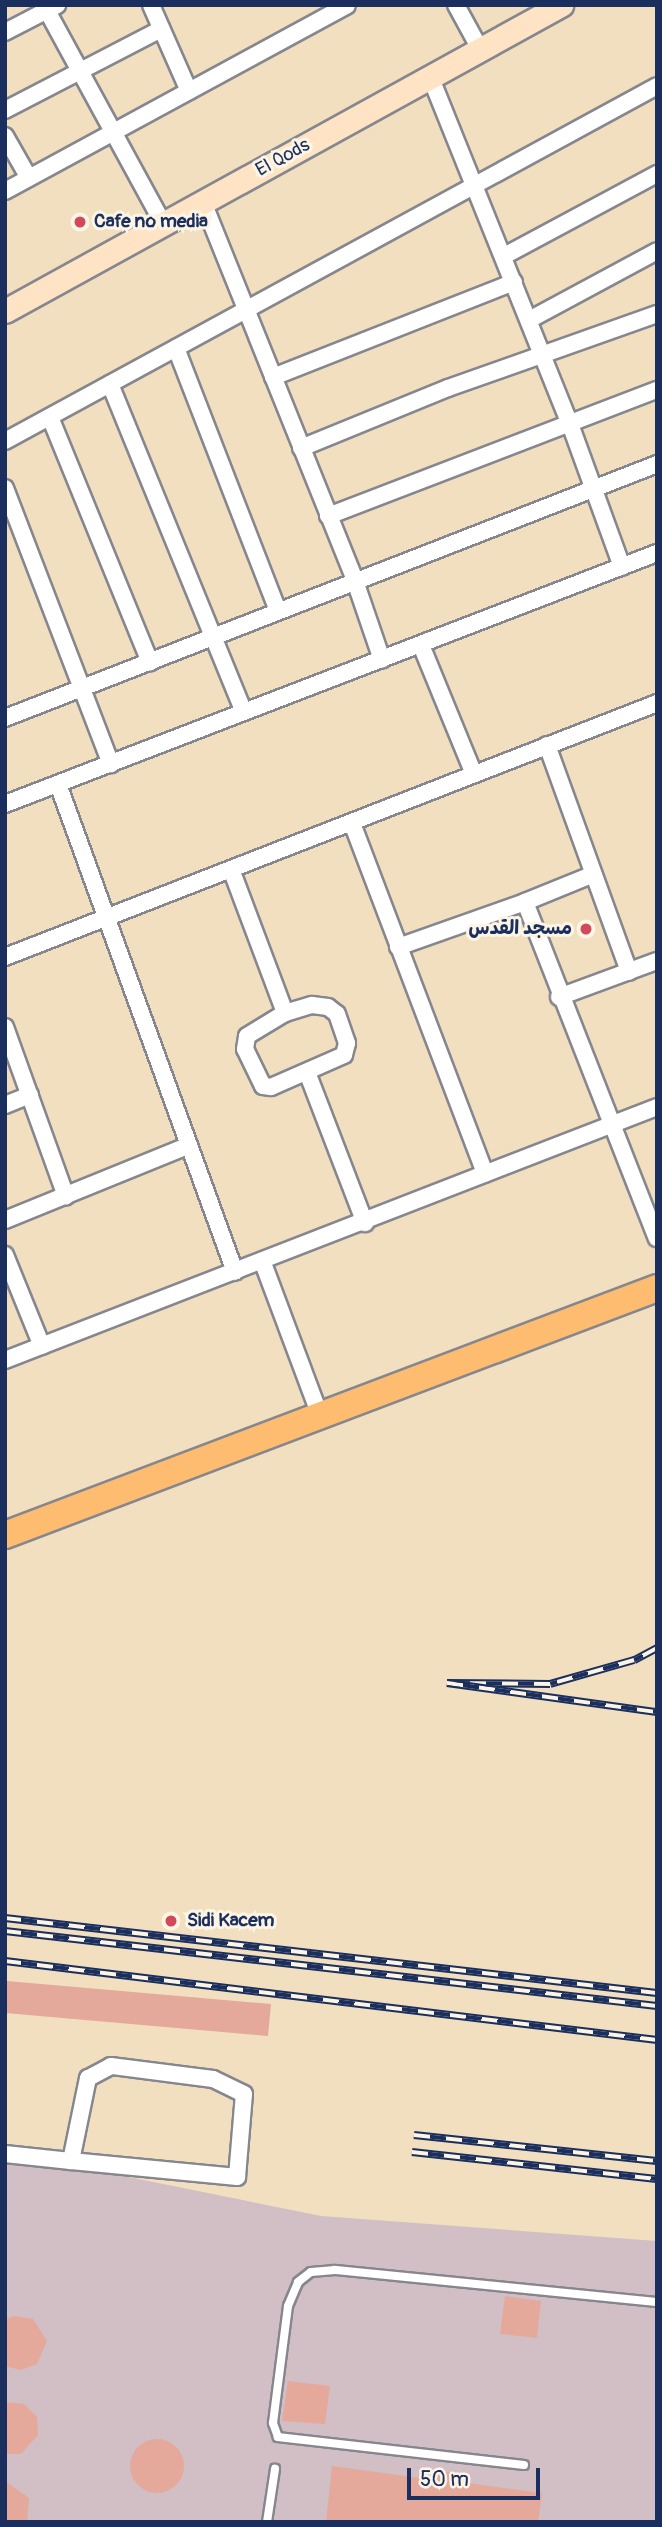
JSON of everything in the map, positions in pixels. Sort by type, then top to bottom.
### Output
[{"type":"main road","points":[[5,1535],[321,1418],[657,1288]]},
{"type":"street","points":[[151,5],[189,91]]},
{"type":"street","points":[[5,191],[347,5]]},
{"type":"street","points":[[456,5],[480,49]]},
{"type":"street","name":"El Qods","points":[[5,311],[561,5]]},
{"type":"street","points":[[5,32],[49,7],[78,68],[163,223]]},
{"type":"street","points":[[5,110],[78,68],[161,29]]},
{"type":"street","points":[[430,76],[570,424],[622,566]]},
{"type":"street","points":[[5,441],[657,86]]},
{"type":"street","points":[[5,136],[29,178]]},
{"type":"street","points":[[504,256],[657,174]]},
{"type":"street","points":[[203,202],[355,581],[382,660]]},
{"type":"street","points":[[528,320],[657,251]]},
{"type":"street","points":[[273,377],[514,282]]},
{"type":"street","points":[[301,448],[448,388],[543,357],[657,314]]},
{"type":"street","points":[[176,348],[278,611]]},
{"type":"street","points":[[110,384],[216,635],[244,712]]},
{"type":"street","points":[[328,516],[657,390]]},
{"type":"street","points":[[50,417],[150,662]]},
{"type":"street","points":[[5,718],[657,464]]},
{"type":"street","points":[[5,488],[111,764]]},
{"type":"street","points":[[5,804],[657,553]]},
{"type":"street","points":[[421,645],[474,774]]},
{"type":"street","points":[[5,957],[657,703]]},
{"type":"street","points":[[547,745],[629,972]]},
{"type":"street","points":[[58,784],[187,1146],[235,1272]]},
{"type":"street","points":[[352,823],[485,1174]]},
{"type":"street","points":[[231,869],[285,1013]]},
{"type":"street","points":[[398,947],[525,902],[594,874]]},
{"type":"street","points":[[525,902],[559,997],[657,1238]]},
{"type":"street","points":[[559,997],[657,961]]},
{"type":"street","points":[[312,1005],[328,1007],[335,1011],[345,1034],[342,1058],[307,1072],[266,1087],[258,1082],[245,1049],[250,1032],[285,1013],[312,1005]]},
{"type":"street","points":[[5,1027],[66,1196]]},
{"type":"street","points":[[307,1072],[365,1223]]},
{"type":"street","points":[[5,1105],[30,1095]]},
{"type":"street","points":[[5,1360],[263,1263],[657,1107]]},
{"type":"street","points":[[5,1220],[187,1146]]},
{"type":"street","points":[[5,1255],[42,1346]]},
{"type":"street","points":[[263,1263],[321,1418]]},
{"type":"street","points":[[5,2154],[71,2161],[237,2177],[244,2094],[213,2079],[111,2066],[88,2078],[71,2161]]},
{"type":"lane","points":[[524,2465],[278,2437],[275,2410],[288,2306],[298,2282],[311,2272],[335,2270],[657,2302]]},
{"type":"lane","points":[[267,2522],[275,2469]]},
{"type":"shaded area","points":[[5,2152],[321,2216],[657,2241],[657,2522],[5,2522]]},
{"type":"building","points":[[7,1981],[271,2004],[268,2036],[5,2013]]},
{"type":"building","points":[[505,2296],[541,2301],[537,2338],[500,2334]]},
{"type":"building","points":[[14,2316],[33,2319],[47,2341],[37,2364],[21,2370],[5,2366],[5,2320]]},
{"type":"building","points":[[288,2381],[330,2386],[325,2424],[282,2421]]},
{"type":"building","points":[[5,2402],[24,2404],[37,2417],[38,2435],[21,2454],[5,2454]]},
{"type":"building","points":[[157,2439],[176,2447],[184,2466],[176,2485],[157,2493],[138,2485],[130,2466],[138,2447]]},
{"type":"building","points":[[332,2466],[435,2480],[437,2471],[462,2474],[461,2482],[542,2493],[538,2522],[326,2522]]},
{"type":"building","points":[[5,2481],[29,2498],[27,2522],[5,2522]]},
{"type":"railway","points":[[657,1648],[634,1660],[550,1684],[447,1683],[657,1712]]},
{"type":"railway","points":[[5,1918],[657,1993]]},
{"type":"railway","points":[[5,1931],[657,2006]]},
{"type":"railway","points":[[5,1961],[657,2040]]},
{"type":"railway","points":[[414,2135],[657,2161]]},
{"type":"railway","points":[[412,2152],[657,2179]]},
{"type":"place","name":"Cafe no media","points":[[80,222]]},
{"type":"place","name":"مسجد القدس","points":[[586,929]]},
{"type":"place","name":"Sidi Kacem","points":[[171,1921]]}]
